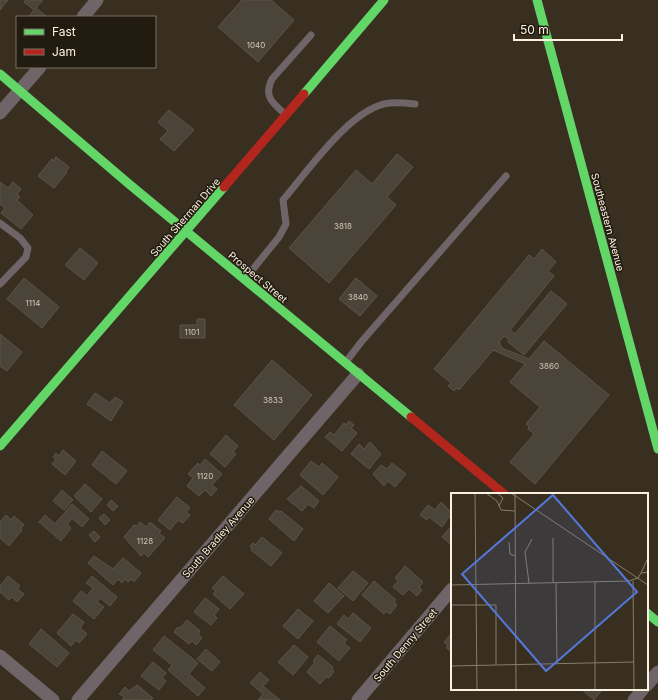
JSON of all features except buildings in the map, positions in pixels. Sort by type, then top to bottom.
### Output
[{"type":"main road","name":"South Sherman Drive","points":[[0,446],[187,231],[384,0]]},
{"type":"main road","name":"Southeastern Avenue","points":[[537,0],[658,449]]},
{"type":"main road","name":"Prospect Street","points":[[0,74],[244,280],[503,493]]},
{"type":"main road","points":[[648,614],[658,622]]},
{"type":"street","points":[[84,16],[97,0]]},
{"type":"street","points":[[0,114],[39,68]]},
{"type":"street","name":"South Bradley Avenue","points":[[78,700],[358,374]]},
{"type":"street","name":"South Denny Street","points":[[358,700],[451,590]]},
{"type":"street","points":[[0,656],[53,700]]},
{"type":"street","points":[[648,684],[658,672]]},
{"type":"street","points":[[634,700],[642,690]]},
{"type":"lane","points":[[286,115],[273,103],[269,96],[268,87],[272,79],[311,35]]},
{"type":"lane","points":[[244,280],[279,237],[286,224],[284,200],[340,132],[365,112],[389,102],[414,104]]},
{"type":"lane","points":[[345,363],[362,341],[506,176]]},
{"type":"lane","points":[[0,223],[20,238],[28,248],[26,257],[0,284]]},
{"type":"traffic: fast","points":[[304,94],[384,0]]},
{"type":"traffic: fast","points":[[537,0],[658,449]]},
{"type":"traffic: fast","points":[[0,74],[129,184],[411,417]]},
{"type":"traffic: fast","points":[[0,446],[224,187]]},
{"type":"traffic: fast","points":[[648,614],[658,622]]},
{"type":"traffic: jam","points":[[224,187],[304,94]]},
{"type":"traffic: jam","points":[[411,417],[503,493]]}]
